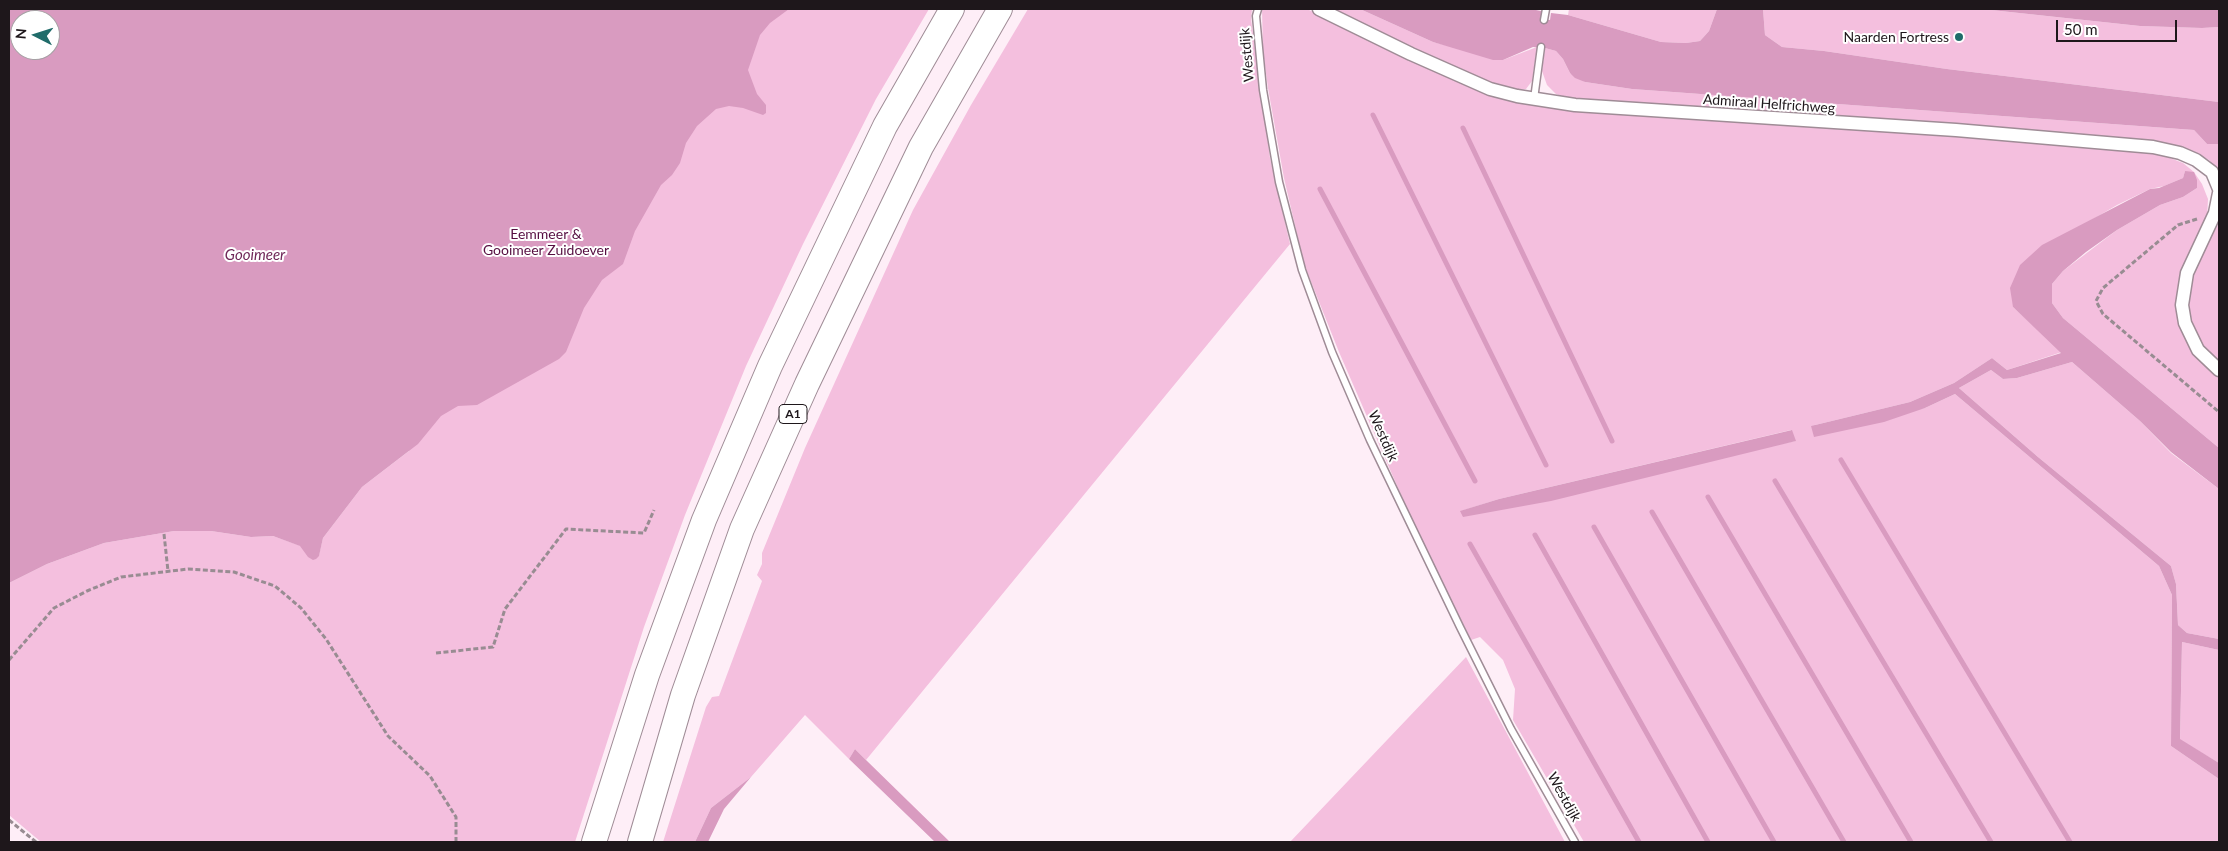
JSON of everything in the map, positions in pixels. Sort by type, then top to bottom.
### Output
[{"type":"highway","points":[[594,842],[647,675],[694,548],[766,375],[885,126],[952,9]]},
{"type":"highway","name":"A1","points":[[640,842],[683,695],[742,529],[807,384],[921,147],[1000,9]]},
{"type":"street","name":"Admiraal Helfrichweg","points":[[1319,9],[1411,54],[1490,89],[1534,99],[1575,105],[1956,130],[2153,148],[2180,153],[2196,160],[2212,172],[2219,188]]},
{"type":"street","points":[[2219,193],[2215,213],[2187,273],[2182,305],[2185,323],[2198,350],[2219,370]]},
{"type":"lane","name":"Westdijk","points":[[1258,9],[1256,16],[1263,90],[1279,182],[1302,270],[1332,352],[1378,456],[1511,729],[1575,842]]},
{"type":"lane","points":[[1544,20],[1546,9]]},
{"type":"lane","points":[[1534,99],[1541,47]]},
{"type":"path","points":[[2215,213],[2178,225],[2103,288],[2096,301],[2103,314],[2219,412]]},
{"type":"path","points":[[436,653],[492,647],[505,609],[566,529],[644,533],[654,510]]},
{"type":"path","points":[[164,534],[168,572]]},
{"type":"path","points":[[9,660],[54,608],[87,590],[121,577],[188,569],[234,572],[276,586],[301,608],[326,639],[388,736],[430,776],[456,817],[456,842]]},
{"type":"path","points":[[9,820],[36,842]]},
{"type":"green space","name":"Eemmeer & Gooimeer Zuidoever","points":[[94,9],[929,9],[876,99],[803,244],[746,366],[685,515],[644,627],[575,842],[41,842],[9,815],[9,583],[47,564],[104,543],[174,531],[211,531],[251,537],[273,536],[319,555],[323,538],[362,487],[409,451]]},
{"type":"green space","points":[[1028,9],[1252,9],[1251,19],[1270,158],[1290,244],[866,760],[855,749],[849,759],[805,715],[751,777],[711,808],[695,842],[663,842],[706,707],[712,697],[719,696],[762,581],[757,575],[762,564],[762,553],[805,448],[913,210],[971,105]]},
{"type":"green space","points":[[1262,9],[1307,9],[1403,56],[1486,92],[2157,153],[2183,163],[2194,172],[2202,184],[2208,199],[2207,219],[2180,279],[2179,317],[2186,339],[2201,360],[2219,376],[2219,448],[2063,318],[2052,303],[2052,284],[2063,271],[2117,230],[2160,205],[2183,197],[2197,188],[2185,171],[2183,178],[2164,186],[2150,189],[2117,205],[2078,228],[2013,307],[2062,352],[2007,370],[1992,358],[1954,383],[1910,402],[1811,426],[1925,408],[1955,394],[2159,566],[2172,595],[2171,746],[2219,779],[2219,842],[1584,842],[1513,720],[1515,689],[1503,660],[1480,637],[1471,640],[1414,525],[1339,352],[1304,264],[1284,178],[1263,51]],"holes":[[[1791,430],[1795,441],[1461,511],[1499,499]]]},
{"type":"green space","points":[[1329,9],[1360,9],[1433,42],[1503,60],[1537,47],[1532,81],[1526,89],[1517,91],[1504,89],[1422,54]]},
{"type":"green space","points":[[1569,9],[1717,9],[1709,31],[1700,41],[1686,43],[1661,42],[1568,15]]},
{"type":"green space","points":[[1763,9],[1982,9],[2140,26],[2219,27],[2219,102],[1782,47],[1765,35]]},
{"type":"green space","points":[[1545,48],[1556,51],[1563,59],[1570,73],[1585,82],[1632,89],[2194,130],[2207,144],[2219,144],[2219,172],[2209,160],[2199,155],[1570,100],[1556,94],[1547,85],[1542,71]]},
{"type":"green space","points":[[2219,223],[2219,365],[2195,339],[2187,305],[2194,267]]},
{"type":"green space","points":[[2072,362],[2140,421],[2171,453],[2219,489],[2219,639],[2187,633],[2178,625],[2176,584],[2171,566],[2038,457],[1959,388],[1991,370],[2003,379],[2017,378]]},
{"type":"green space","points":[[2182,642],[2219,650],[2219,763],[2180,740]]},
{"type":"green space","points":[[1466,657],[1565,842],[1290,842]]},
{"type":"water","name":"Gooimeer","points":[[9,9],[789,9],[770,23],[760,35],[748,70],[757,94],[766,105],[766,113],[763,115],[743,108],[729,106],[716,109],[697,126],[686,143],[680,163],[672,175],[661,185],[635,231],[623,264],[602,280],[584,308],[566,352],[559,359],[477,405],[458,406],[441,416],[418,444],[362,487],[323,538],[319,556],[316,559],[313,560],[308,557],[300,546],[273,536],[251,537],[211,531],[174,531],[104,543],[47,564],[9,583]]},
{"type":"water","points":[[1360,9],[1531,9],[1541,11],[1541,19],[1550,20],[1551,13],[1568,15],[1661,42],[1686,43],[1700,41],[1709,31],[1717,9],[1763,9],[1765,35],[1782,47],[2219,102],[2219,144],[2207,144],[2194,130],[1632,89],[1585,82],[1575,78],[1570,73],[1563,59],[1556,51],[1533,47],[1503,60],[1493,60],[1433,42]]},
{"type":"water","points":[[1982,9],[2219,9],[2219,27],[2140,26]]},
{"type":"water","points":[[2185,171],[2194,172],[2197,188],[2183,197],[2160,205],[2117,230],[2086,252],[2063,271],[2052,284],[2052,303],[2063,318],[2219,448],[2219,489],[2171,452],[2140,421],[2072,362],[2017,378],[2003,379],[1991,370],[1959,388],[2038,457],[2171,566],[2176,584],[2178,625],[2187,633],[2219,639],[2219,650],[2182,642],[2180,739],[2219,763],[2219,779],[2171,746],[2172,595],[2159,566],[1955,394],[1925,408],[1884,422],[1814,437],[1811,426],[1910,402],[1954,383],[1992,358],[2007,370],[2061,353],[2013,307],[2010,288],[2020,265],[2042,245],[2150,189],[2159,188],[2183,178]]},
{"type":"water","points":[[1792,430],[1796,441],[1551,501],[1463,517],[1460,511],[1499,499]]},
{"type":"water","points":[[855,749],[950,842],[935,842],[849,759]]},
{"type":"water","points":[[751,777],[724,809],[708,842],[695,842],[711,808]]},
{"type":"waterway","points":[[1373,115],[1546,465]]},
{"type":"waterway","points":[[1463,128],[1612,441]]},
{"type":"waterway","points":[[1320,189],[1475,481]]},
{"type":"waterway","points":[[1841,460],[2070,842]]},
{"type":"waterway","points":[[1775,481],[1991,842]]},
{"type":"waterway","points":[[1708,497],[1911,842]]},
{"type":"waterway","points":[[1652,512],[1844,842]]},
{"type":"waterway","points":[[1594,527],[1774,842]]},
{"type":"waterway","points":[[1535,535],[1708,842]]},
{"type":"waterway","points":[[1470,544],[1639,842]]},
{"type":"place","name":"Naarden Fortress","points":[[1959,37]]}]
